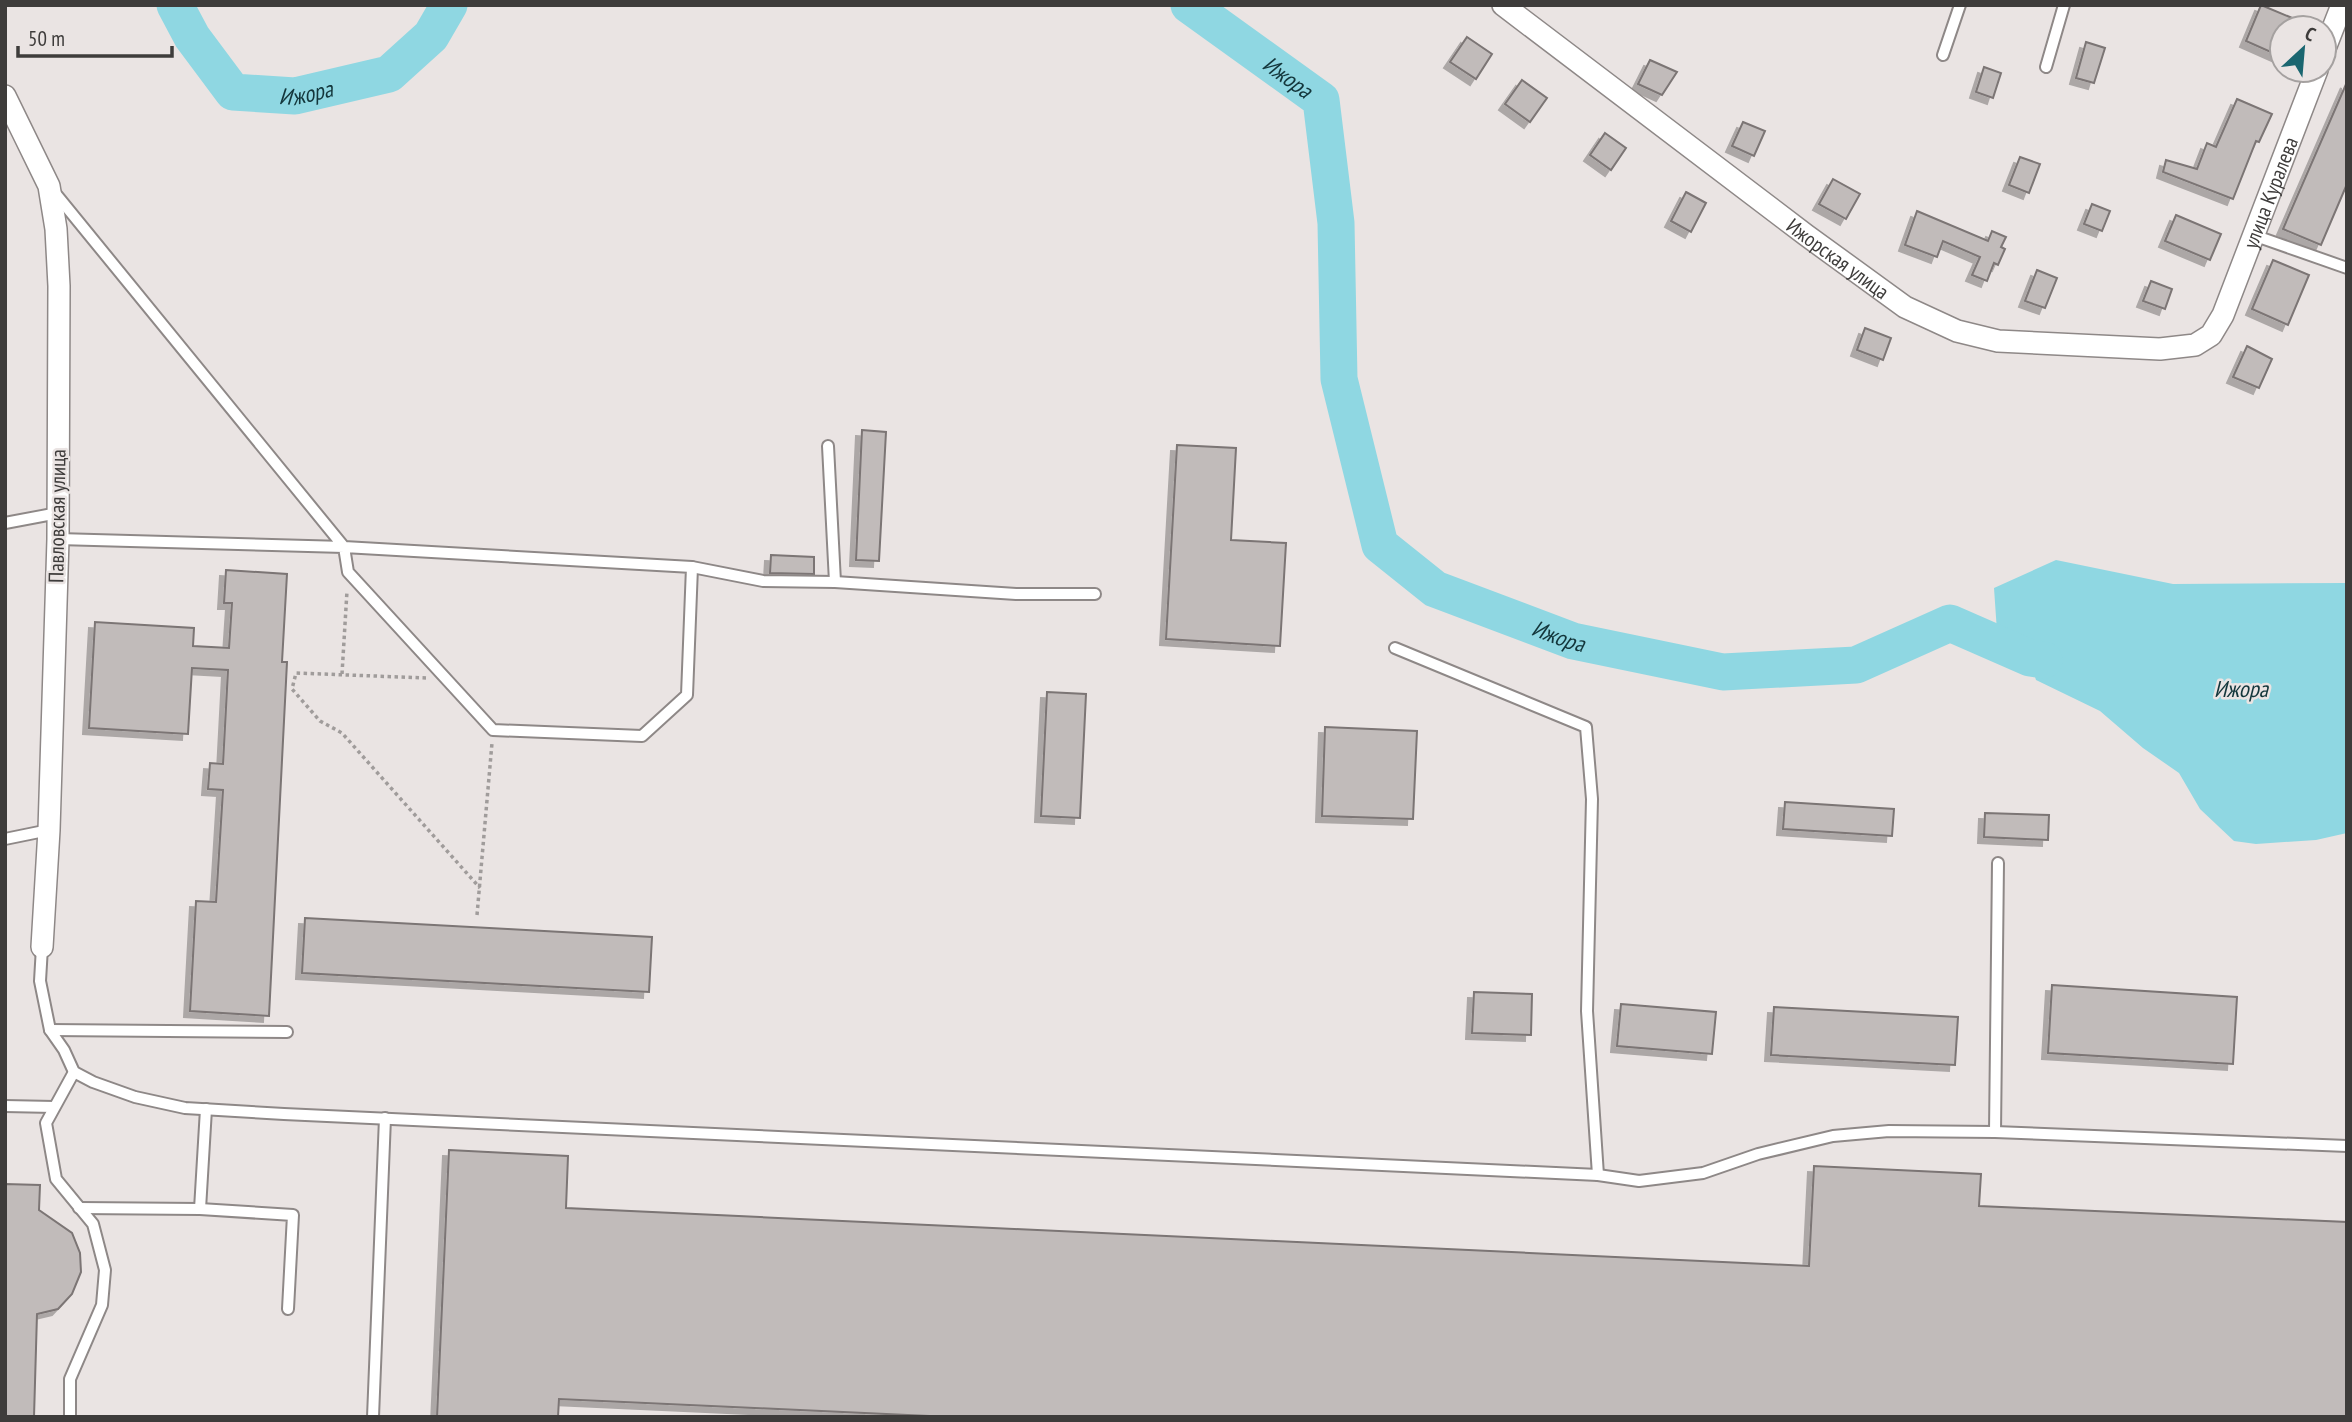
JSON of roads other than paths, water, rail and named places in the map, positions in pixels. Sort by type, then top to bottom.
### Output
[{"type":"street","name":"Ижорская улица","points":[[1503,5],[1905,307],[1957,331],[1998,341],[2160,349],[2194,345],[2211,335],[2223,315]]},
{"type":"street","name":"улица Куралева","points":[[2223,315],[2312,84]]},
{"type":"street","name":"Павловская улица","points":[[5,96],[49,186],[56,229],[59,286],[58,539],[49,830],[42,947]]},
{"type":"lane","points":[[1942,55],[1959,5]]},
{"type":"lane","points":[[2046,67],[2064,5]]},
{"type":"lane","points":[[49,186],[344,547],[348,572],[493,730],[642,736],[687,695],[692,568]]},
{"type":"lane","points":[[2253,235],[2347,268]]},
{"type":"lane","points":[[828,446],[835,582]]},
{"type":"lane","points":[[5,523],[58,513]]},
{"type":"lane","points":[[58,539],[344,547],[692,568],[763,581],[835,582],[1016,594],[1095,594]]},
{"type":"lane","points":[[1395,648],[1586,727],[1592,799],[1587,1011],[1598,1175]]},
{"type":"lane","points":[[5,839],[49,830]]},
{"type":"lane","points":[[1994,1132],[1998,863]]},
{"type":"lane","points":[[42,947],[40,981],[50,1030],[64,1050],[74,1072],[135,1097],[185,1108],[1598,1175],[1639,1181],[1703,1173],[1758,1154],[1832,1136],[1889,1131],[1994,1132],[2347,1146]]},
{"type":"lane","points":[[50,1030],[287,1032]]},
{"type":"lane","points":[[70,1417],[70,1379],[102,1305],[105,1270],[93,1224],[57,1179],[46,1123],[74,1072]]},
{"type":"lane","points":[[5,1106],[54,1107]]},
{"type":"lane","points":[[200,1209],[206,1109]]},
{"type":"lane","points":[[373,1417],[385,1118]]},
{"type":"lane","points":[[79,1208],[200,1209],[293,1215],[288,1309]]},
{"type":"water","name":"Ижора","points":[[2056,560],[2173,584],[2347,583],[2347,833],[2316,840],[2256,844],[2234,841],[2200,809],[2179,773],[2143,748],[2100,711],[2036,680],[2029,658],[1998,646],[1994,588]]},
{"type":"waterway","name":"Ижора","points":[[175,5],[192,37],[233,92],[295,96],[389,74],[431,36],[449,5]]},
{"type":"waterway","name":"Ижора","points":[[1189,5],[1321,100],[1336,223],[1339,379],[1380,545],[1435,589],[1573,641],[1723,672],[1856,665],[1950,623],[2030,658],[2044,660]]}]
